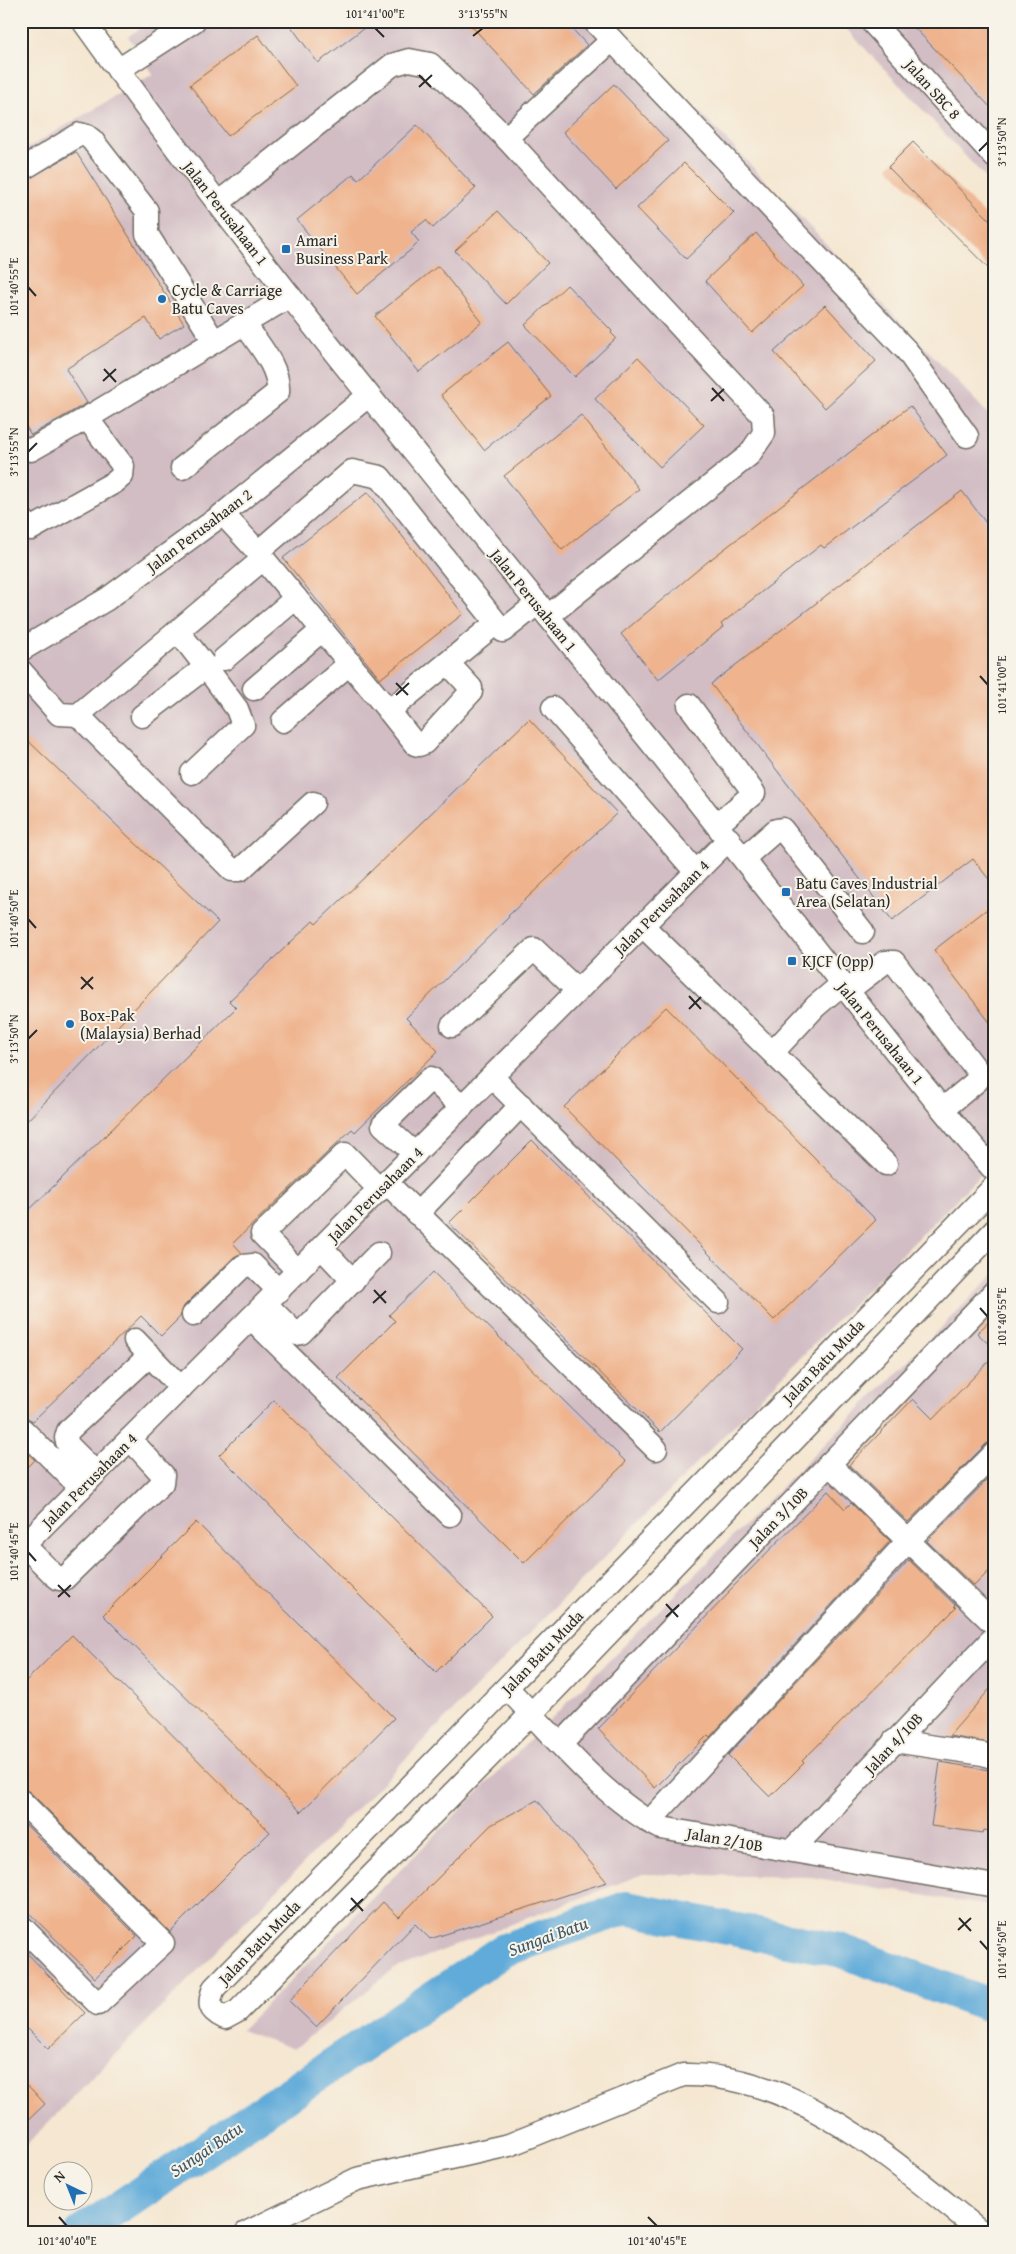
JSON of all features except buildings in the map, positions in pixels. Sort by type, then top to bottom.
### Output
[{"type":"street","name":"Jalan Perusahaan 1","points":[[83,21],[218,203],[368,396],[744,858],[844,988],[995,1171]]},
{"type":"street","points":[[118,70],[194,21]]},
{"type":"street","points":[[594,21],[907,351],[967,436]]},
{"type":"street","name":"Jalan SBC 8","points":[[871,21],[995,156]]},
{"type":"street","points":[[506,138],[612,40]]},
{"type":"street","points":[[78,715],[178,631],[352,471],[380,477],[503,631],[543,610],[749,454],[764,433],[763,416],[506,138],[430,64],[409,60],[392,66],[218,203]]},
{"type":"street","points":[[21,170],[80,134],[92,140],[147,211],[147,234],[214,341]]},
{"type":"street","points":[[21,447],[31,450],[290,296]]},
{"type":"street","points":[[182,468],[278,392],[279,383],[275,372],[244,322]]},
{"type":"street","name":"Jalan Perusahaan 2","points":[[21,650],[107,599],[223,514],[368,396]]},
{"type":"street","points":[[21,518],[32,529],[115,482],[122,476],[123,466],[87,418]]},
{"type":"street","points":[[223,514],[296,598],[415,744],[424,743],[471,692],[471,688],[448,663]]},
{"type":"street","points":[[142,716],[215,663],[296,598]]},
{"type":"street","points":[[389,711],[496,623]]},
{"type":"street","points":[[254,689],[322,630]]},
{"type":"street","points":[[178,631],[215,663],[243,724],[192,774]]},
{"type":"street","points":[[283,720],[350,663]]},
{"type":"street","points":[[21,671],[59,714],[78,715],[232,870],[240,870],[313,803]]},
{"type":"street","name":"Jalan Perusahaan 4","points":[[23,1547],[696,872],[723,832],[754,794],[689,704]]},
{"type":"street","points":[[553,708],[696,872]]},
{"type":"street","points":[[744,858],[776,830],[782,829],[863,932]]},
{"type":"street","points":[[642,925],[886,1164]]},
{"type":"street","points":[[452,1026],[534,949],[577,990]]},
{"type":"street","points":[[772,1052],[816,1006],[885,962],[894,962],[979,1073],[978,1080],[943,1109]]},
{"type":"street","points":[[492,1077],[718,1302]]},
{"type":"street","points":[[415,1154],[383,1125],[431,1078],[462,1107]]},
{"type":"street","points":[[417,1214],[520,1105]]},
{"type":"street","points":[[298,1272],[262,1234],[345,1154],[417,1214],[656,1449]]},
{"type":"street","name":"Jalan Batu Muda","points":[[995,1186],[214,1988],[209,2000],[215,2014],[225,2018],[238,2011],[532,1713],[995,1230]]},
{"type":"street","points":[[322,1248],[353,1281]]},
{"type":"street","points":[[265,1304],[296,1334],[301,1333],[379,1253]]},
{"type":"street","points":[[193,1315],[243,1266],[253,1265],[265,1304],[450,1514]]},
{"type":"street","name":"Jalan 3/10B","points":[[561,1744],[995,1291]]},
{"type":"street","points":[[89,1481],[68,1445],[66,1438],[68,1431],[142,1347],[181,1388]]},
{"type":"street","points":[[23,1430],[89,1481]]},
{"type":"street","points":[[23,1547],[59,1579],[64,1579],[162,1483],[163,1474],[130,1439]]},
{"type":"street","points":[[649,1822],[908,1541],[995,1453]]},
{"type":"street","points":[[829,1464],[995,1624]]},
{"type":"street","name":"Jalan 4/10B","points":[[792,1850],[995,1636]]},
{"type":"street","name":"Jalan 2/10B","points":[[507,1688],[612,1795],[649,1822],[661,1828],[995,1886]]},
{"type":"street","points":[[894,1741],[983,1754],[995,1758]]},
{"type":"street","points":[[21,1801],[163,1943],[98,2004],[21,1926]]},
{"type":"street","points":[[246,2233],[357,2179],[508,2145],[683,2075],[706,2075],[752,2084],[815,2110],[876,2150],[983,2233]]},
{"type":"shaded area","points":[[153,21],[613,21],[995,421],[995,1160],[21,2150],[21,152],[153,74],[128,36]]},
{"type":"shaded area","points":[[839,21],[995,21],[995,188],[908,94]]},
{"type":"shaded area","points":[[995,1273],[995,1907],[811,1877],[643,1874],[394,1969],[294,2049],[241,2030]]},
{"type":"waterway","name":"Sungai Batu","points":[[81,2233],[504,1950],[626,1908],[839,1950],[995,2007]]},
{"type":"place","name":"Amari Business Park","points":[[286,249]]},
{"type":"place","name":"Cycle & Carriage Batu Caves","points":[[162,299]]},
{"type":"place","name":"Batu Caves Industrial Area (Selatan)","points":[[786,892]]},
{"type":"place","name":"KJCF (Opp)","points":[[792,961]]},
{"type":"place","name":"Box-Pak (Malaysia) Berhad","points":[[70,1024]]}]
